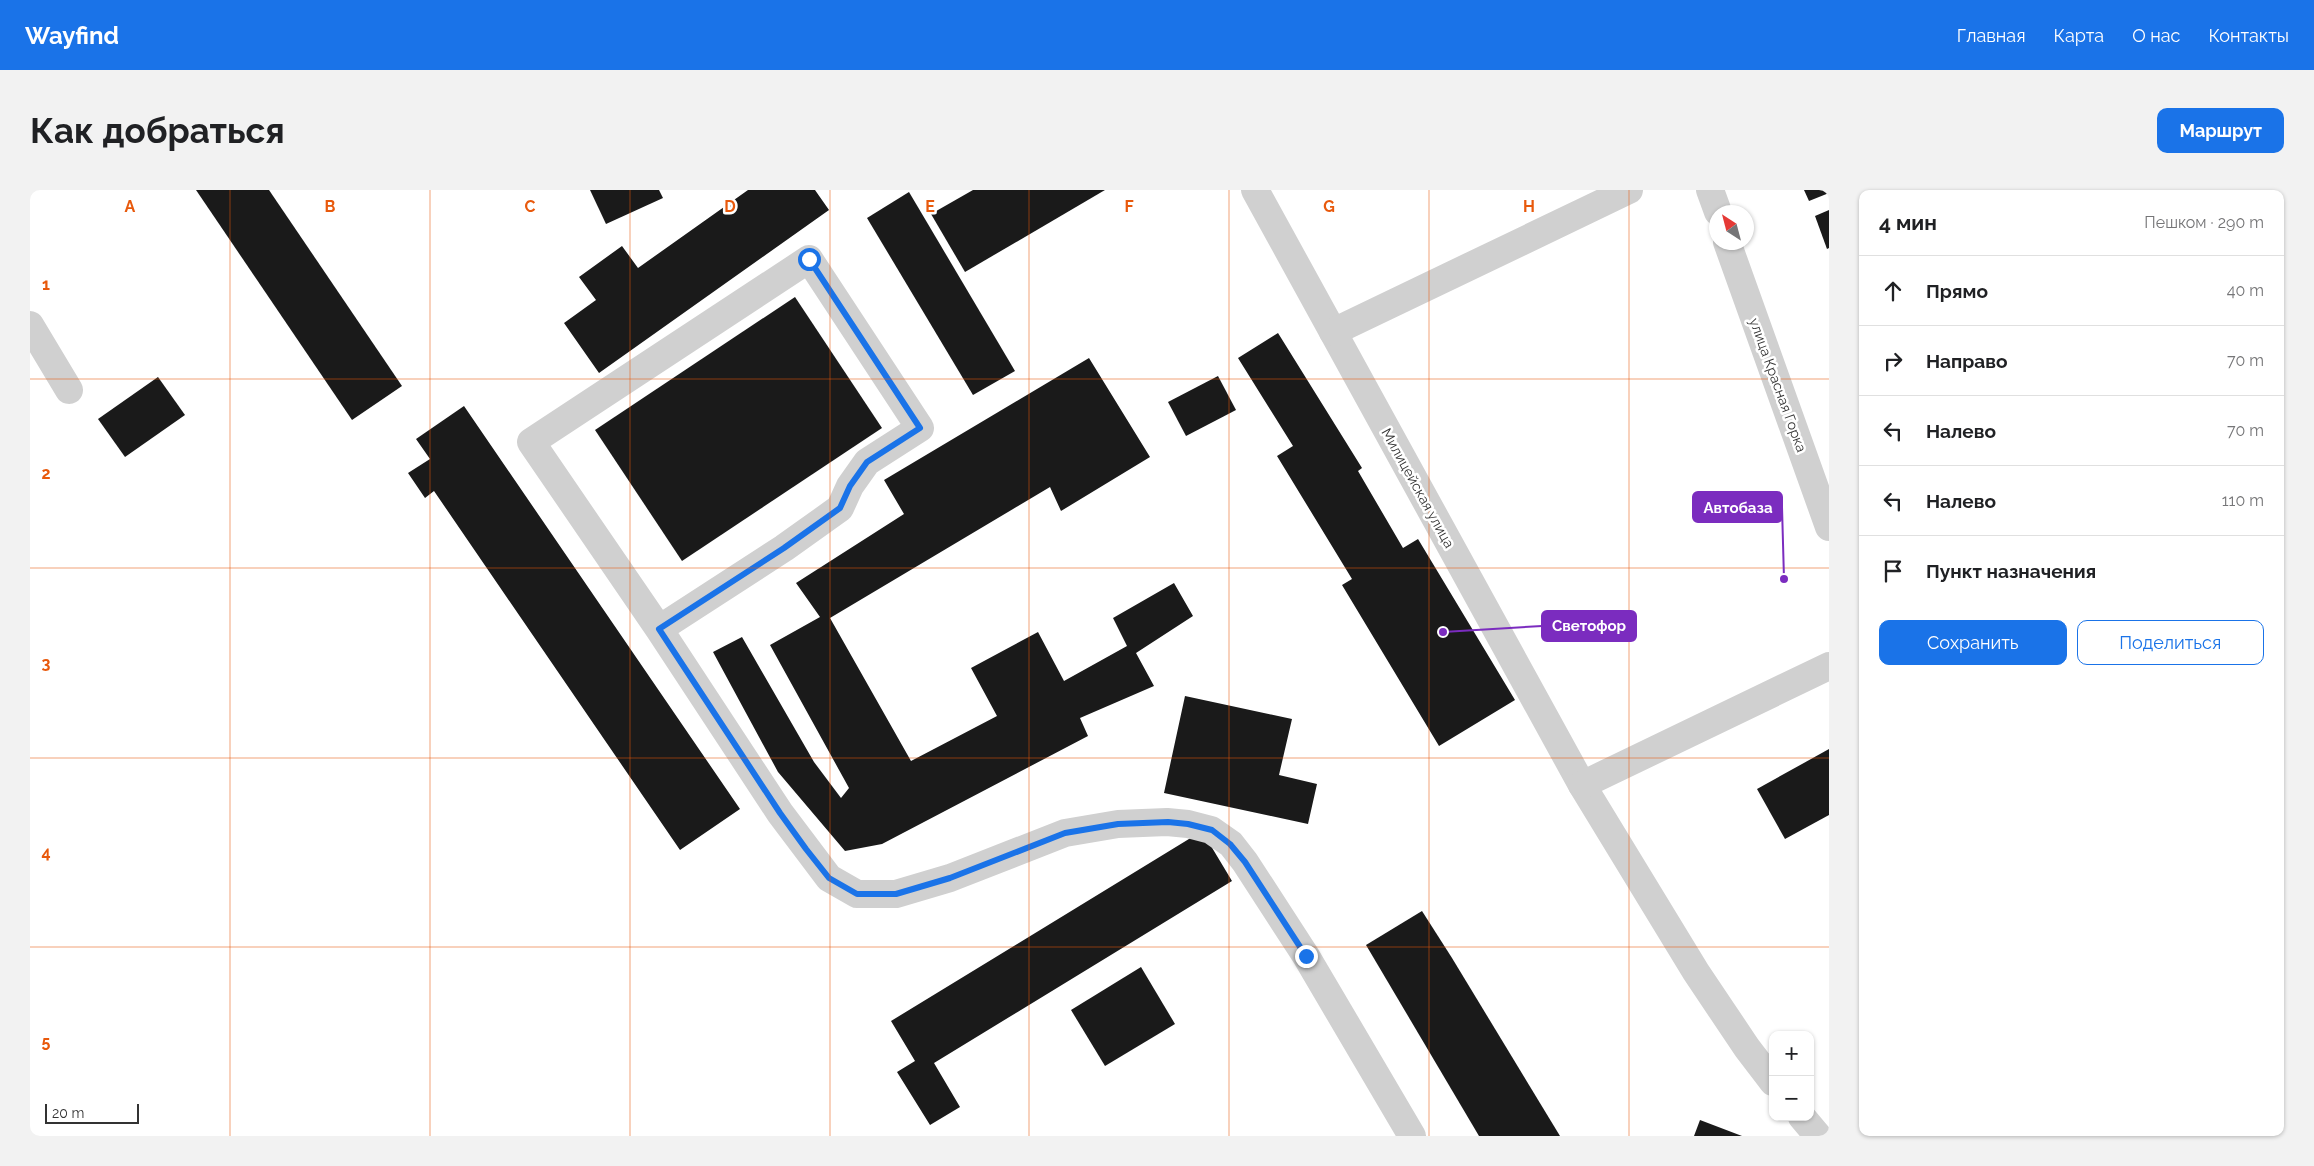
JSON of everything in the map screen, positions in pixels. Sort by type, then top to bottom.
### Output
[{"type":"street","name":"Милицейская улица","points":[[1255,190],[1582,785],[1696,972],[1769,1076]]},
{"type":"street","points":[[1333,332],[1629,190]]},
{"type":"street","points":[[1710,190],[1715,205]]},
{"type":"street","name":"улица Красная Горка","points":[[1730,250],[1829,527]]},
{"type":"street","points":[[659,629],[784,548],[840,508],[850,486],[867,462],[920,428],[809,259],[531,442],[659,629],[780,813],[829,878],[857,894],[896,894],[950,878],[1074,832],[1118,824],[1168,822],[1188,824],[1212,830],[1230,844],[1250,870],[1306,956],[1412,1136]]},
{"type":"street","points":[[30,325],[69,390]]},
{"type":"street","points":[[1582,785],[1829,666]]},
{"type":"street","points":[[1805,1121],[1818,1136]]},
{"type":"building","points":[[196,190],[269,190],[402,386],[352,420]]},
{"type":"building","points":[[590,190],[659,190],[663,198],[606,224]]},
{"type":"building","points":[[748,190],[815,190],[829,210],[599,373],[564,323],[596,300],[579,277],[622,246],[638,268]]},
{"type":"building","points":[[973,190],[1105,190],[965,272],[931,214]]},
{"type":"building","points":[[1804,190],[1829,190],[1829,193],[1809,201]]},
{"type":"building","points":[[909,192],[1015,371],[973,395],[867,218]]},
{"type":"building","points":[[1829,210],[1829,248],[1827,249],[1815,216]]},
{"type":"building","points":[[795,297],[882,428],[682,561],[595,430]]},
{"type":"building","points":[[1278,333],[1362,468],[1358,471],[1403,548],[1418,539],[1515,700],[1439,746],[1342,585],[1352,579],[1277,456],[1293,446],[1238,358]]},
{"type":"building","points":[[1089,358],[1150,457],[1061,511],[1050,487],[830,618],[911,761],[997,716],[971,668],[1038,632],[1064,681],[1127,646],[1113,618],[1174,583],[1193,616],[1136,653],[1154,686],[1080,718],[1088,736],[882,844],[845,851],[778,772],[713,652],[742,637],[814,762],[841,798],[849,788],[770,645],[820,617],[796,583],[904,514],[884,480]]},
{"type":"building","points":[[1218,376],[1236,410],[1186,436],[1168,402]]},
{"type":"building","points":[[158,377],[185,415],[125,457],[98,419]]},
{"type":"building","points":[[464,406],[740,809],[680,850],[434,491],[425,498],[408,473],[430,459],[416,439]]},
{"type":"building","points":[[1185,696],[1292,719],[1279,775],[1317,784],[1308,824],[1164,793]]},
{"type":"building","points":[[1829,749],[1829,815],[1785,839],[1757,789]]},
{"type":"building","points":[[1202,831],[1232,881],[934,1063],[960,1107],[930,1125],[897,1072],[915,1061],[891,1021]]},
{"type":"building","points":[[1422,911],[1560,1136],[1479,1136],[1366,945]]},
{"type":"building","points":[[1141,967],[1175,1024],[1105,1066],[1071,1010]]},
{"type":"building","points":[[1700,1120],[1742,1136],[1694,1136]]},
{"type":"place","name":"Автобаза","points":[[1784,579]]},
{"type":"place","name":"Светофор","points":[[1443,632]]},
{"type":"route","points":[[809,259],[920,428],[867,462],[850,486],[840,508],[784,548],[659,629],[780,813],[829,878],[857,894],[896,894],[950,878],[1065,833],[1118,824],[1168,822],[1188,824],[1212,830],[1230,844],[1245,862],[1306,956]]}]
